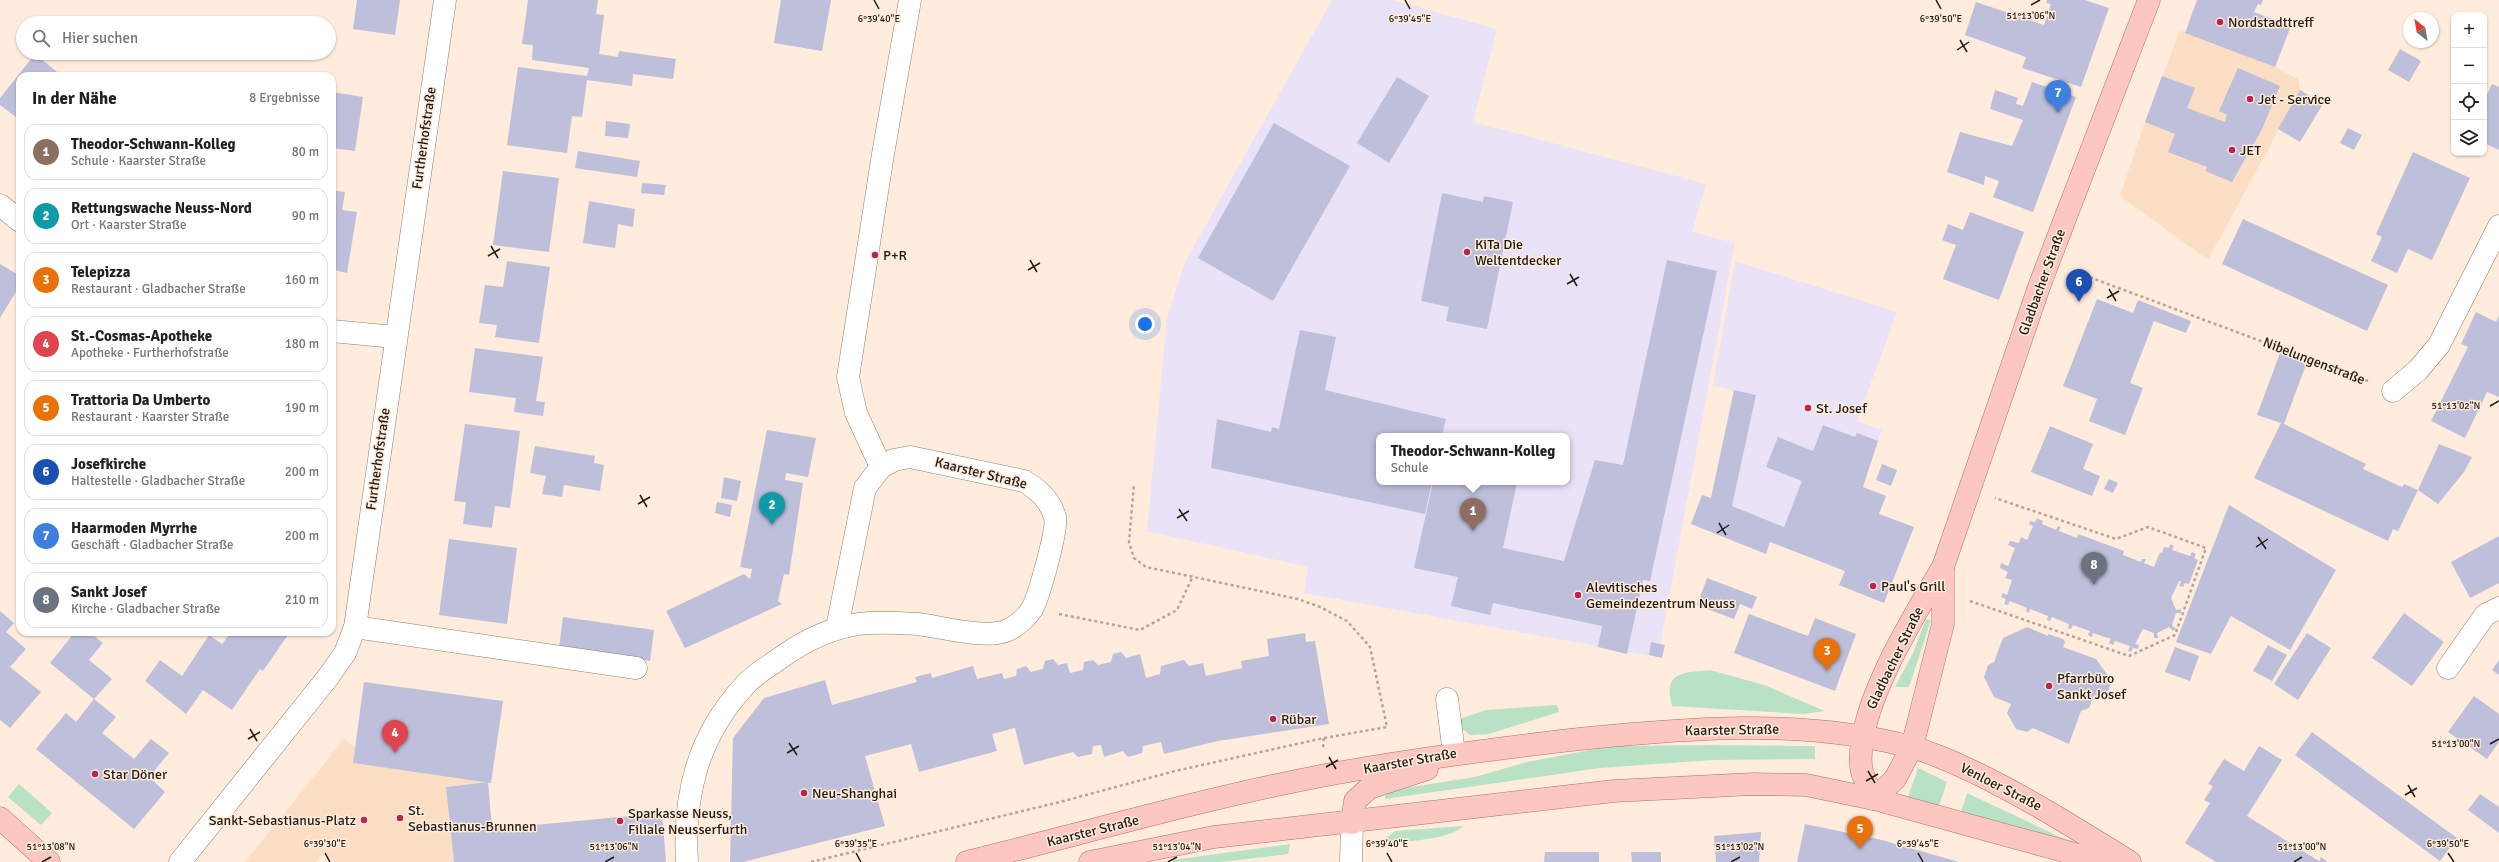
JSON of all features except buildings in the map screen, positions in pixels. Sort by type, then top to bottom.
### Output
[{"type":"main road","name":"Gladbacher Straße","points":[[1874,799],[1860,766],[1861,737],[1871,702],[1920,605],[1943,567],[2048,262],[2149,0]]},
{"type":"main road","name":"Gladbacher Straße","points":[[1912,747],[1944,624],[1943,567]]},
{"type":"main road","name":"Kaarster Straße","points":[[967,862],[1312,778],[1454,753],[1704,729],[1792,730],[1861,737]]},
{"type":"main road","name":"Venloer Straße","points":[[1861,737],[1912,747],[1961,766],[2021,795],[2130,862]]},
{"type":"main road","points":[[1874,799],[1895,779],[1912,747]]},
{"type":"main road","points":[[1352,823],[1355,801],[1369,788],[1491,749]]},
{"type":"main road","name":"Kaarster Straße","points":[[1090,862],[1214,837],[1352,823],[1614,791],[1746,784],[1806,785],[1874,799]]},
{"type":"main road","points":[[1874,799],[2104,862]]},
{"type":"main road","points":[[0,818],[32,845],[49,862]]},
{"type":"main road","points":[[32,845],[65,862]]},
{"type":"street","name":"Furtherhofstraße","points":[[180,862],[329,676],[345,653],[355,627],[395,337],[445,0]]},
{"type":"street","points":[[881,467],[856,414],[848,377],[883,154],[910,0]]},
{"type":"street","points":[[0,205],[16,218]]},
{"type":"street","points":[[2393,391],[2418,370],[2439,345],[2499,226]]},
{"type":"street","points":[[336,331],[395,337]]},
{"type":"street","name":"Kaarster Straße","points":[[687,862],[687,807],[698,757],[717,719],[746,683],[790,651],[837,628],[869,623],[916,624],[994,634],[1008,630],[1022,621],[1032,609],[1040,588],[1055,519],[1048,502],[1036,488],[1024,481],[910,457],[894,460],[881,467],[865,488],[837,628]]},
{"type":"street","points":[[2448,668],[2485,615],[2499,608]]},
{"type":"street","points":[[355,627],[636,668]]},
{"type":"street","points":[[1447,699],[1454,753]]},
{"type":"street","points":[[1351,862],[1352,823]]},
{"type":"path","name":"Nibelungenstraße","points":[[2048,262],[2393,391]]},
{"type":"path","points":[[811,862],[1060,802],[1175,771],[1310,741],[1387,727],[1370,647],[1347,621],[1320,606],[1298,599],[1146,567],[1134,558],[1128,542],[1134,484]]},
{"type":"path","points":[[1943,592],[2129,656],[2175,635],[2206,548],[2148,527],[2116,539],[1969,489]]},
{"type":"path","points":[[1032,609],[1140,630],[1177,610],[1192,576]]},
{"type":"shaded area","points":[[1332,0],[1392,0],[1497,29],[1473,122],[1706,184],[1692,232],[1735,243],[1658,657],[1304,593],[1308,567],[1147,531],[1167,318],[1185,262]]},
{"type":"shaded area","points":[[2180,30],[2275,67],[2298,79],[2300,90],[2208,260],[2120,196],[2145,122]]},
{"type":"shaded area","name":"St. Josef","points":[[1735,261],[1897,312],[1857,421],[1882,430],[1836,547],[1732,506],[1756,395],[1713,386]]},
{"type":"shaded area","name":"Sankt-Sebastianus-Platz","points":[[344,739],[355,747],[353,763],[488,782],[446,787],[454,862],[335,862],[323,853],[316,862],[245,862]]},
{"type":"green space","points":[[1926,619],[1931,620],[1909,687],[1895,687],[1913,653]]},
{"type":"green space","points":[[1710,670],[1764,685],[1825,711],[1804,714],[1672,706],[1670,686],[1677,676],[1683,673]]},
{"type":"green space","points":[[1557,705],[1559,712],[1489,734],[1470,735],[1460,727],[1459,719],[1486,710]]},
{"type":"green space","points":[[1611,746],[1815,746],[1815,759],[1713,760],[1600,768],[1385,799],[1386,791],[1475,777],[1527,762]]},
{"type":"green space","points":[[1918,768],[1947,782],[1939,806],[1908,797]]},
{"type":"green space","points":[[19,784],[52,813],[41,825],[8,797]]},
{"type":"green space","points":[[1967,793],[2071,842],[2050,841],[1961,813]]},
{"type":"green space","points":[[1463,826],[1457,831],[1439,837],[1388,843],[1383,841],[1395,831]]},
{"type":"green space","points":[[1290,844],[1288,854],[1221,862],[1173,862],[1172,860]]},
{"type":"place","name":"Nordstadttreff","points":[[2220,22]]},
{"type":"place","name":"Jet - Service","points":[[2250,99]]},
{"type":"place","name":"Haarmoden Myrrhe","points":[[2058,113]]},
{"type":"place","name":"JET","points":[[2232,150]]},
{"type":"place","name":"KiTa Die Weltentdecker","points":[[1467,252]]},
{"type":"place","name":"P+R","points":[[875,255]]},
{"type":"place","name":"Josefkirche","points":[[2079,302]]},
{"type":"place","name":"St. Josef","points":[[1808,408]]},
{"type":"place","name":"Rettungswache Neuss-Nord","points":[[772,525]]},
{"type":"place","name":"Theodor-Schwann-Kolleg","points":[[1473,531]]},
{"type":"place","name":"Sankt Josef","points":[[2094,585]]},
{"type":"place","name":"Paul's Grill","points":[[1873,586]]},
{"type":"place","name":"Alevitisches Gemeindezentrum Neuss","points":[[1578,595]]},
{"type":"place","name":"Telepizza","points":[[1827,671]]},
{"type":"place","name":"Pfarrbüro Sankt Josef","points":[[2049,686]]},
{"type":"place","name":"Rübar","points":[[1273,719]]},
{"type":"place","name":"St.-Cosmas-Apotheke","points":[[395,753]]},
{"type":"place","name":"Star Döner","points":[[95,774]]},
{"type":"place","name":"Neu-Shanghai","points":[[804,793]]},
{"type":"place","name":"St. Sebastianus-Brunnen","points":[[400,818]]},
{"type":"place","name":"Sankt-Sebastianus-Platz","points":[[364,820]]},
{"type":"place","name":"Sparkasse Neuss, Filiale Neusserfurth","points":[[620,821]]},
{"type":"place","name":"Trattoria Da Umberto","points":[[1860,849]]}]
